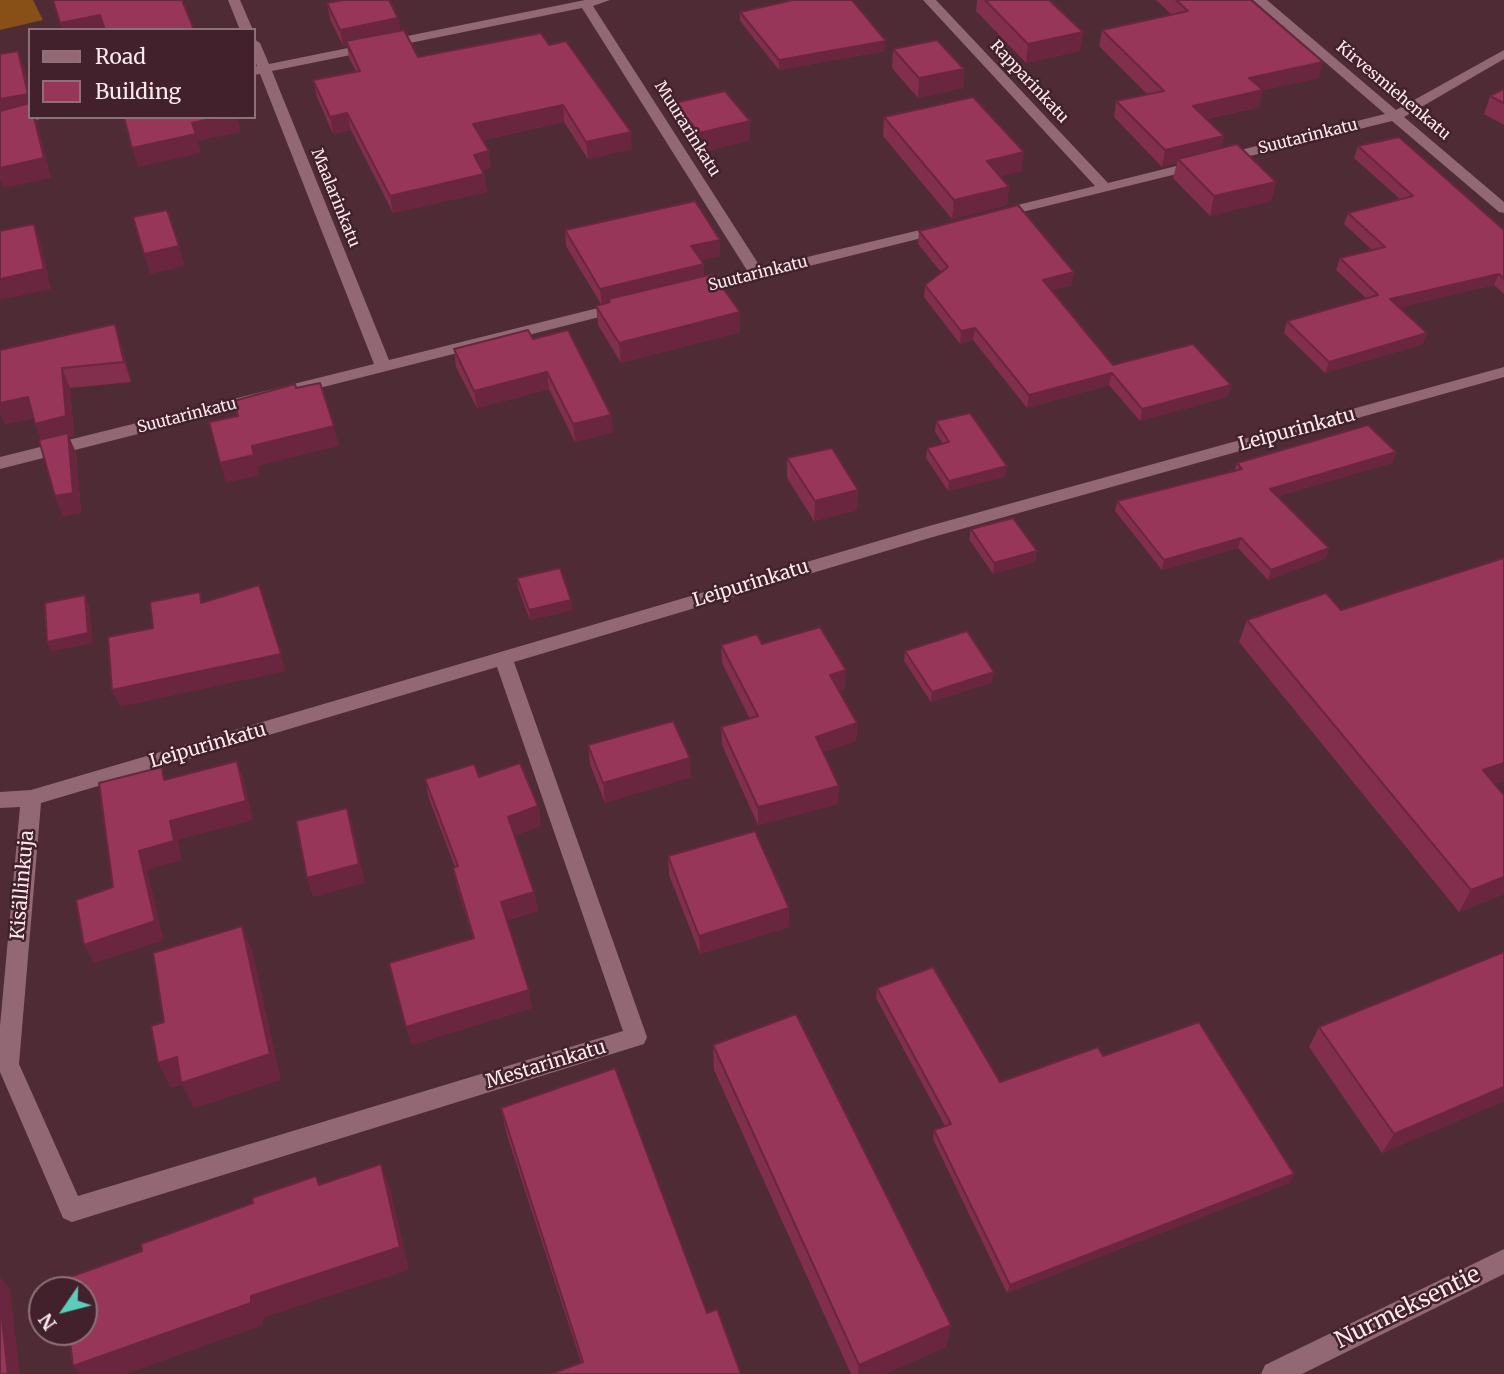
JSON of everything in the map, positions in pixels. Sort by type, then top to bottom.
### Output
[{"type":"street","points":[[234,0],[246,28]]},
{"type":"street","points":[[260,70],[604,0]]},
{"type":"street","name":"Rapparinkatu","points":[[929,0],[1105,188]]},
{"type":"street","name":"Kirvesmiehenkatu","points":[[1259,0],[1504,209]]},
{"type":"street","name":"Muurarinkatu","points":[[586,4],[757,274]]},
{"type":"street","name":"Maalarinkatu","points":[[256,52],[260,70],[383,366]]},
{"type":"street","name":"Suutarinkatu","points":[[985,218],[1395,116],[1504,54]]},
{"type":"street","points":[[0,126],[31,119]]},
{"type":"street","name":"Suutarinkatu","points":[[677,293],[958,224]]},
{"type":"street","name":"Suutarinkatu","points":[[0,463],[637,303]]},
{"type":"street","name":"Leipurinkatu","points":[[0,800],[31,798],[929,531],[1504,372]]},
{"type":"street","name":"Mestarinkatu","points":[[72,1210],[636,1037],[503,658]]},
{"type":"street","name":"Kisällinkuja","points":[[31,798],[8,1064],[72,1210]]},
{"type":"street","name":"Nurmeksentie","points":[[1274,1374],[1504,1261]]},
{"type":"shaded area","points":[[0,0],[33,0],[43,20],[0,30]]},
{"type":"building","points":[[53,0],[182,0],[193,28],[104,28],[100,15],[60,23]]},
{"type":"building","points":[[344,0],[389,0],[398,18],[340,30],[327,3]]},
{"type":"building","points":[[793,0],[852,0],[886,41],[779,60],[740,12]]},
{"type":"building","points":[[985,0],[1049,0],[1083,32],[1028,44]]},
{"type":"building","points":[[1176,0],[1251,0],[1323,62],[1249,78],[1263,90],[1193,106],[1224,136],[1165,150],[1116,101],[1164,91],[1102,30],[1188,11]]},
{"type":"building","points":[[404,30],[418,57],[541,33],[549,45],[566,41],[631,132],[586,142],[563,105],[473,124],[489,151],[474,155],[484,174],[390,196],[347,113],[330,117],[313,80],[360,71],[346,41]]},
{"type":"building","points":[[937,40],[964,69],[919,78],[893,49]]},
{"type":"building","points":[[18,51],[28,94],[0,99],[0,54]]},
{"type":"building","points":[[1504,89],[1504,103],[1490,96]]},
{"type":"building","points":[[725,91],[750,121],[699,133],[675,103]]},
{"type":"building","points":[[973,97],[1024,152],[987,161],[1009,187],[954,200],[884,117]]},
{"type":"building","points":[[28,104],[28,119],[34,119],[44,158],[0,168],[0,111]]},
{"type":"building","points":[[125,119],[211,119],[192,123],[196,134],[132,148]]},
{"type":"building","points":[[1399,137],[1504,230],[1504,279],[1499,274],[1390,299],[1427,333],[1329,362],[1287,321],[1378,295],[1340,258],[1385,247],[1348,213],[1413,196],[1358,146]]},
{"type":"building","points":[[1237,144],[1276,182],[1214,196],[1178,159]]},
{"type":"building","points":[[695,201],[720,240],[691,246],[704,264],[600,289],[565,230]]},
{"type":"building","points":[[1018,205],[1074,272],[1043,280],[1113,365],[1193,344],[1231,385],[1142,409],[1112,373],[1029,395],[975,328],[961,331],[925,285],[948,267],[919,231]]},
{"type":"building","points":[[167,210],[179,246],[144,254],[133,217]]},
{"type":"building","points":[[34,224],[44,269],[0,279],[0,231]]},
{"type":"building","points":[[713,274],[740,312],[619,343],[596,306],[610,302],[608,299]]},
{"type":"building","points":[[115,324],[124,362],[62,368],[66,416],[35,424],[28,397],[0,403],[0,350]]},
{"type":"building","points":[[528,330],[533,339],[568,330],[611,415],[573,424],[547,372],[474,391],[454,349]]},
{"type":"building","points":[[320,383],[334,426],[252,446],[254,455],[220,463],[209,422],[238,416],[234,401],[295,384],[296,388]]},
{"type":"building","points":[[970,413],[1007,466],[949,481],[927,448],[949,442],[936,421]]},
{"type":"building","points":[[1368,425],[1396,452],[1270,489],[1329,548],[1271,570],[1241,538],[1164,560],[1117,501],[1242,469],[1237,463]]},
{"type":"building","points":[[68,433],[73,493],[55,496],[39,440]]},
{"type":"building","points":[[832,448],[858,490],[815,501],[787,458]]},
{"type":"building","points":[[1013,518],[1037,551],[994,563],[971,529]]},
{"type":"building","points":[[1504,558],[1504,763],[1483,770],[1504,795],[1504,877],[1471,890],[1247,620],[1326,593],[1341,610]]},
{"type":"building","points":[[560,568],[571,600],[529,610],[517,578]]},
{"type":"building","points":[[259,585],[281,654],[112,690],[108,637],[153,628],[150,602],[200,592],[201,603]]},
{"type":"building","points":[[85,595],[88,633],[47,642],[45,603]]},
{"type":"building","points":[[820,627],[846,670],[830,675],[857,723],[816,737],[839,786],[758,807],[721,727],[758,716],[721,645],[757,634],[762,644]]},
{"type":"building","points":[[967,631],[994,672],[932,692],[905,651]]},
{"type":"building","points":[[673,721],[690,758],[603,783],[588,745]]},
{"type":"building","points":[[237,761],[246,801],[170,821],[174,841],[139,851],[155,921],[84,945],[76,900],[113,887],[99,783],[162,767],[164,780]]},
{"type":"building","points":[[520,763],[538,806],[508,817],[534,892],[501,902],[529,990],[406,1027],[389,963],[474,938],[453,868],[458,866],[425,779],[474,764],[479,777]]},
{"type":"building","points":[[347,808],[359,864],[307,878],[296,821]]},
{"type":"building","points":[[755,831],[789,908],[699,936],[668,856]]},
{"type":"building","points":[[242,926],[270,1054],[181,1083],[177,1057],[158,1063],[151,1026],[164,1022],[153,953]]},
{"type":"building","points":[[1504,952],[1504,1087],[1394,1134],[1319,1027]]},
{"type":"building","points":[[933,967],[1000,1082],[1098,1047],[1103,1056],[1199,1022],[1294,1174],[1010,1285],[934,1130],[951,1124],[877,988]]},
{"type":"building","points":[[796,1014],[951,1325],[859,1365],[713,1045]]},
{"type":"building","points":[[615,1068],[707,1313],[717,1309],[741,1374],[551,1374],[583,1362],[501,1108]]},
{"type":"building","points":[[381,1164],[400,1247],[251,1296],[251,1303],[73,1366],[71,1346],[98,1346],[98,1276],[73,1276],[142,1251],[141,1244],[253,1203],[252,1198],[316,1176],[319,1185]]},
{"type":"building","points":[[0,1301],[8,1374],[0,1374]]}]
